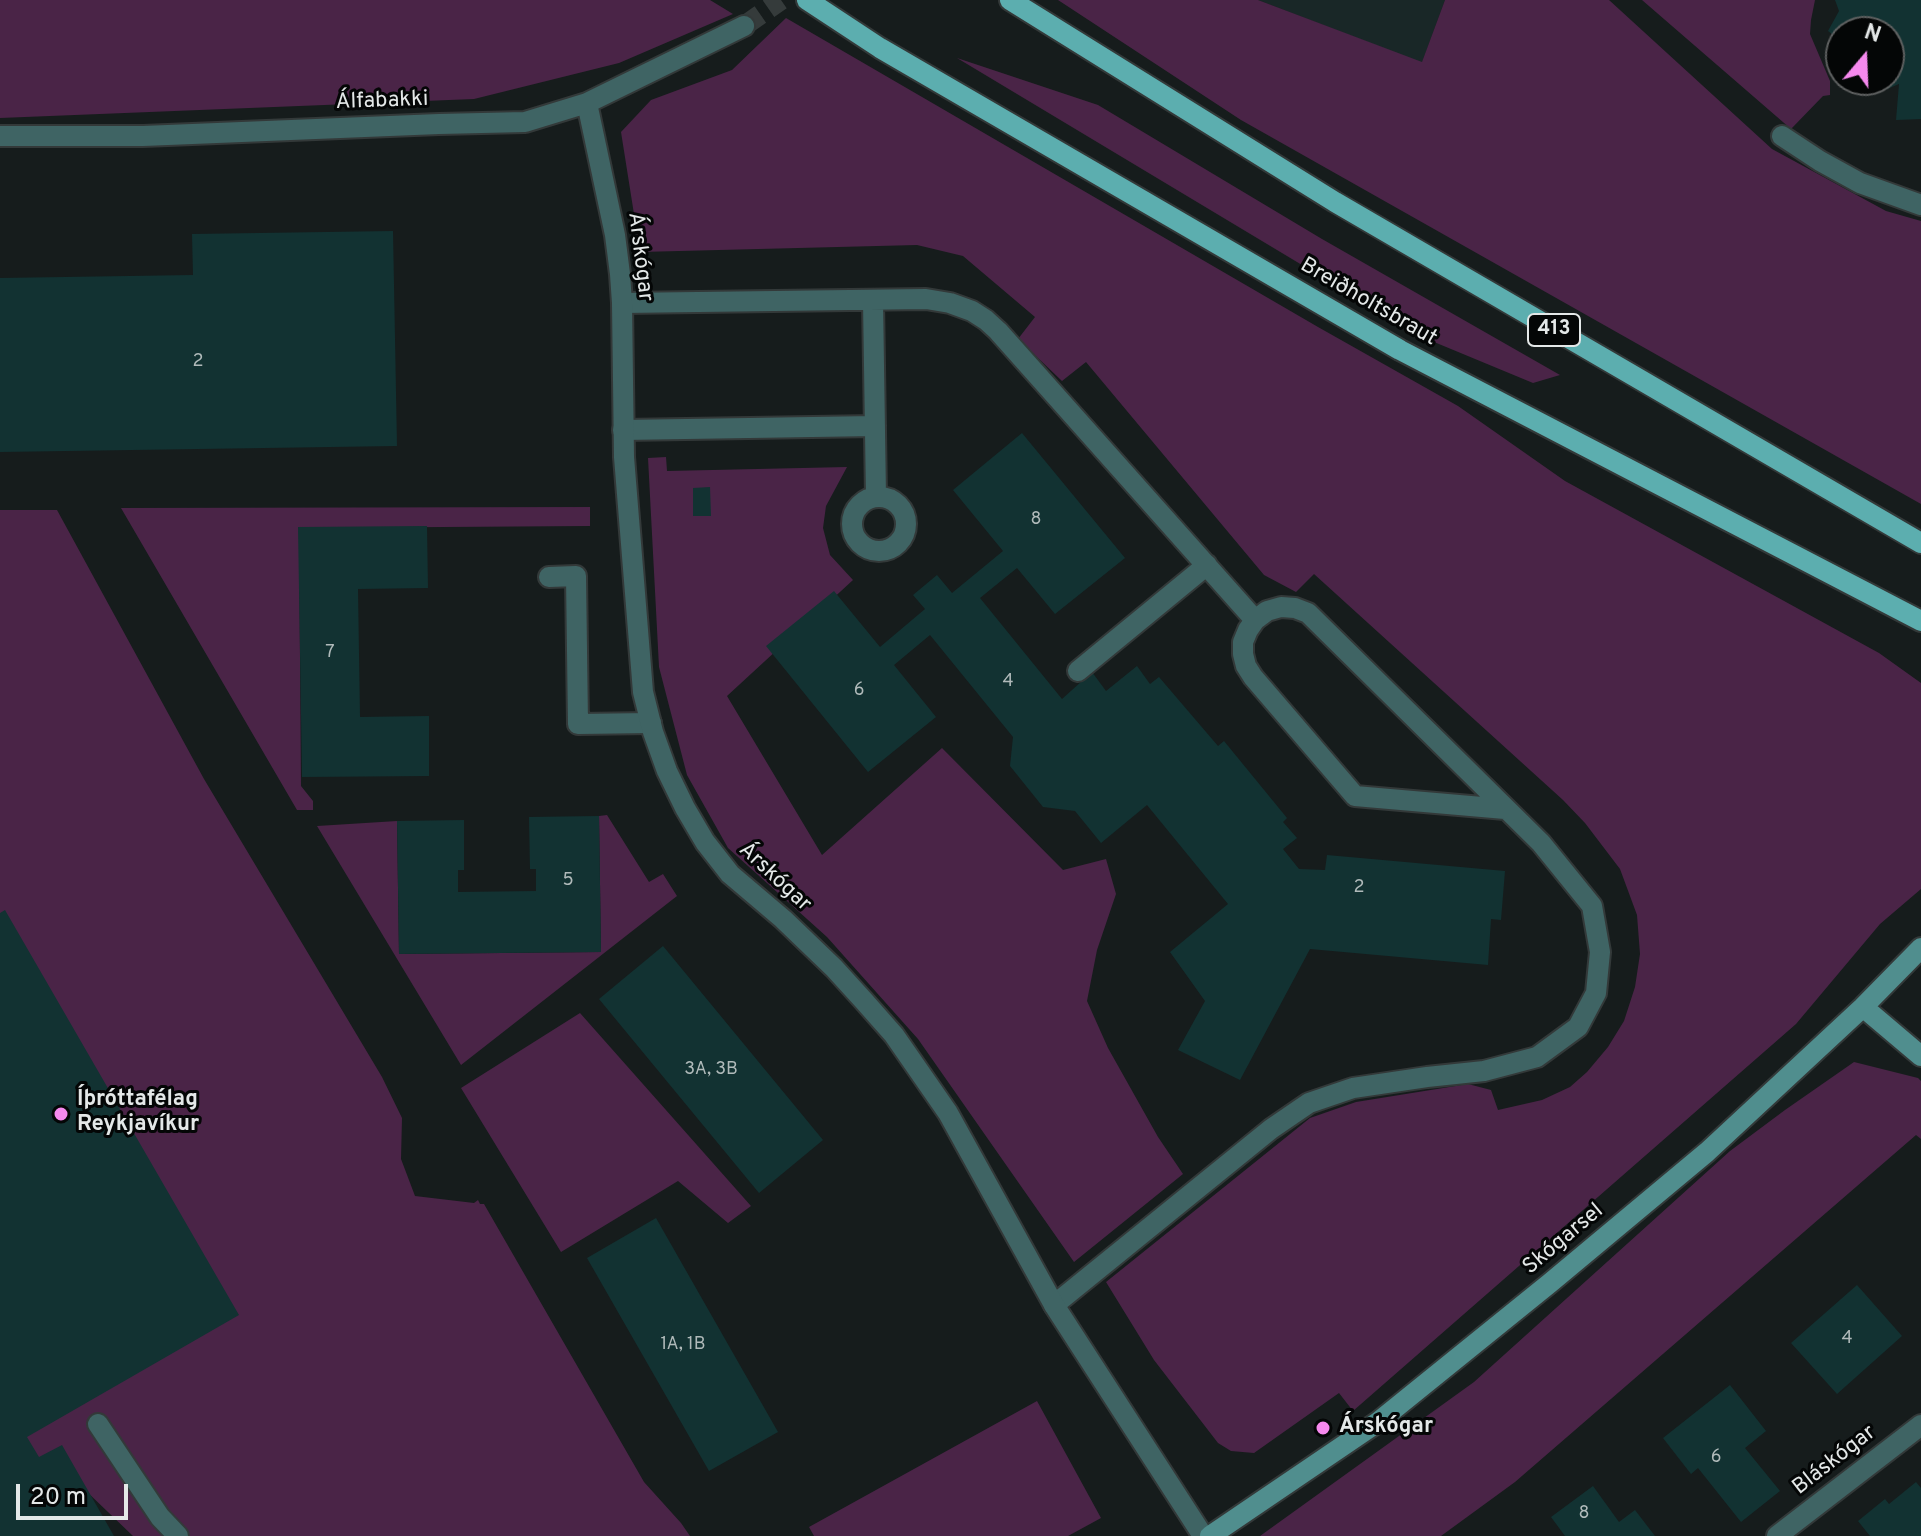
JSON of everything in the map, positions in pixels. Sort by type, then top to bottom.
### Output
[{"type":"main road","name":"Breiðholtsbraut","points":[[807,0],[880,48],[1400,350],[1921,621]]},
{"type":"main road","name":"413","points":[[1010,0],[1335,202],[1921,543]]},
{"type":"street","name":"Álfabakki","points":[[0,136],[143,136],[525,122],[587,103],[744,26]]},
{"type":"street","name":"Árskógar","points":[[587,103],[615,235],[622,303],[624,457],[643,692],[667,771],[705,842],[730,874],[834,968],[894,1035],[948,1113],[1054,1305],[1203,1536]]},
{"type":"street","points":[[1782,136],[1860,183],[1921,205]]},
{"type":"street","points":[[622,303],[926,299],[972,311],[986,320],[1255,620]]},
{"type":"street","points":[[873,300],[876,497]]},
{"type":"street","points":[[623,430],[875,426]]},
{"type":"street","points":[[1078,671],[1207,565]]},
{"type":"street","points":[[549,577],[576,576],[578,724],[651,723]]},
{"type":"street","points":[[1054,1305],[1271,1129],[1309,1103],[1353,1088],[1484,1071],[1537,1057],[1578,1027],[1596,993],[1600,952],[1592,906],[1541,843],[1308,613],[1281,607],[1267,611],[1255,620],[1243,642],[1246,666],[1355,796],[1505,809]]},
{"type":"street","name":"Skógarsel","points":[[1210,1536],[1378,1422],[1550,1283],[1707,1152],[1863,1007],[1921,948]]},
{"type":"street","points":[[1863,1007],[1921,1056]]},
{"type":"street","points":[[98,1424],[160,1517],[178,1536]]},
{"type":"street","name":"Bláskógar","points":[[1777,1536],[1921,1425]]},
{"type":"shaded area","points":[[0,0],[710,0],[733,14],[619,63],[474,99],[0,118]]},
{"type":"shaded area","points":[[1058,0],[1258,0],[1422,62],[1445,0],[1609,0],[1772,149],[1886,211],[1921,221],[1921,504],[1241,120]]},
{"type":"shaded area","points":[[1258,0],[1445,0],[1422,63]]},
{"type":"shaded area","points":[[1642,0],[1815,0],[1810,34],[1825,69],[1825,96],[1791,129]]},
{"type":"shaded area","points":[[786,18],[1458,406],[1565,481],[1879,653],[1921,683],[1921,889],[1880,924],[1796,1024],[1353,1411],[1339,1393],[1254,1453],[1231,1451],[1218,1443],[1154,1360],[1106,1282],[1310,1118],[1356,1102],[1468,1084],[1491,1090],[1498,1110],[1542,1100],[1570,1087],[1608,1047],[1624,1021],[1635,987],[1640,954],[1637,915],[1620,869],[1563,800],[1314,574],[1296,592],[1264,575],[1086,362],[1062,381],[1018,339],[1035,317],[963,256],[917,245],[640,252],[621,132],[651,100],[732,70]]},
{"type":"shaded area","points":[[957,58],[1098,105],[1322,239],[1560,375],[1533,383],[1422,337]]},
{"type":"shaded area","points":[[666,457],[667,471],[847,467],[826,506],[823,528],[830,555],[853,580],[727,696],[822,855],[942,748],[1063,870],[1106,859],[1116,894],[1097,950],[1087,1001],[1108,1048],[1158,1137],[1183,1174],[1074,1262],[918,1039],[827,937],[728,848],[687,775],[659,667],[648,458]]},
{"type":"shaded area","points":[[590,507],[590,526],[299,528],[301,786],[313,801],[313,810],[297,810],[121,508]]},
{"type":"shaded area","points":[[0,510],[57,510],[204,779],[382,1077],[402,1118],[401,1159],[415,1196],[474,1203],[478,1200],[484,1204],[644,1482],[690,1536],[133,1536],[60,1466],[0,1500]]},
{"type":"shaded area","points":[[607,815],[649,882],[663,874],[677,896],[461,1065],[317,826],[397,821],[399,954],[601,952],[599,816]]},
{"type":"shaded area","points":[[580,1013],[751,1206],[728,1223],[678,1181],[561,1252],[461,1088]]},
{"type":"shaded area","points":[[1854,1062],[1921,1081],[1921,1139],[1916,1135],[1515,1482],[1441,1536],[1260,1536],[1474,1382],[1730,1151]]},
{"type":"shaded area","points":[[1037,1401],[1101,1518],[1068,1536],[814,1536],[809,1527]]},
{"type":"building","points":[[1835,0],[1921,0],[1921,119],[1896,120],[1898,96],[1905,96],[1905,16],[1836,16],[1839,11]]},
{"type":"building","points":[[393,231],[397,446],[0,452],[0,278],[193,275],[192,234]]},
{"type":"building","points":[[1022,433],[1125,558],[1055,614],[1017,568],[980,598],[1062,699],[1092,672],[1106,691],[1137,666],[1150,684],[1159,677],[1218,746],[1224,741],[1287,818],[1283,822],[1297,838],[1283,849],[1299,869],[1325,870],[1327,855],[1505,871],[1501,920],[1491,919],[1488,965],[1310,949],[1240,1080],[1178,1050],[1205,1001],[1170,952],[1228,904],[1147,805],[1101,843],[1075,811],[1043,807],[1010,766],[1013,737],[930,635],[894,665],[936,717],[868,772],[766,646],[834,591],[880,647],[925,609],[913,595],[937,575],[952,593],[1003,551],[953,490]]},
{"type":"building","points":[[710,487],[711,516],[693,516],[693,488]]},
{"type":"building","points":[[427,526],[428,588],[358,589],[360,717],[429,716],[429,776],[302,777],[298,527]]},
{"type":"building","points":[[599,816],[601,952],[399,954],[397,821],[464,820],[464,870],[458,870],[458,892],[536,891],[536,869],[530,869],[529,817]]},
{"type":"building","name":"Íþróttafélag Reykjavíkur","points":[[5,910],[239,1315],[27,1437],[39,1457],[62,1445],[114,1536],[0,1536],[0,913]]},
{"type":"building","points":[[663,946],[823,1140],[759,1193],[599,999]]},
{"type":"building","points":[[656,1218],[778,1432],[709,1471],[587,1258]]},
{"type":"building","points":[[1857,1285],[1902,1336],[1837,1394],[1791,1343]]},
{"type":"building","points":[[1730,1385],[1766,1431],[1745,1448],[1780,1491],[1741,1522],[1698,1468],[1691,1474],[1663,1438]]},
{"type":"building","points":[[1916,1482],[1921,1488],[1921,1536],[1870,1536],[1858,1521],[1885,1499],[1889,1504]]},
{"type":"building","points":[[1593,1486],[1619,1522],[1635,1510],[1655,1536],[1565,1536],[1551,1517]]},
{"type":"tunnel","points":[[744,26],[781,0]]},
{"type":"place","name":"Íþróttafélag Reykjavíkur","points":[[61,1114]]},
{"type":"place","name":"Árskógar","points":[[1323,1428]]}]
